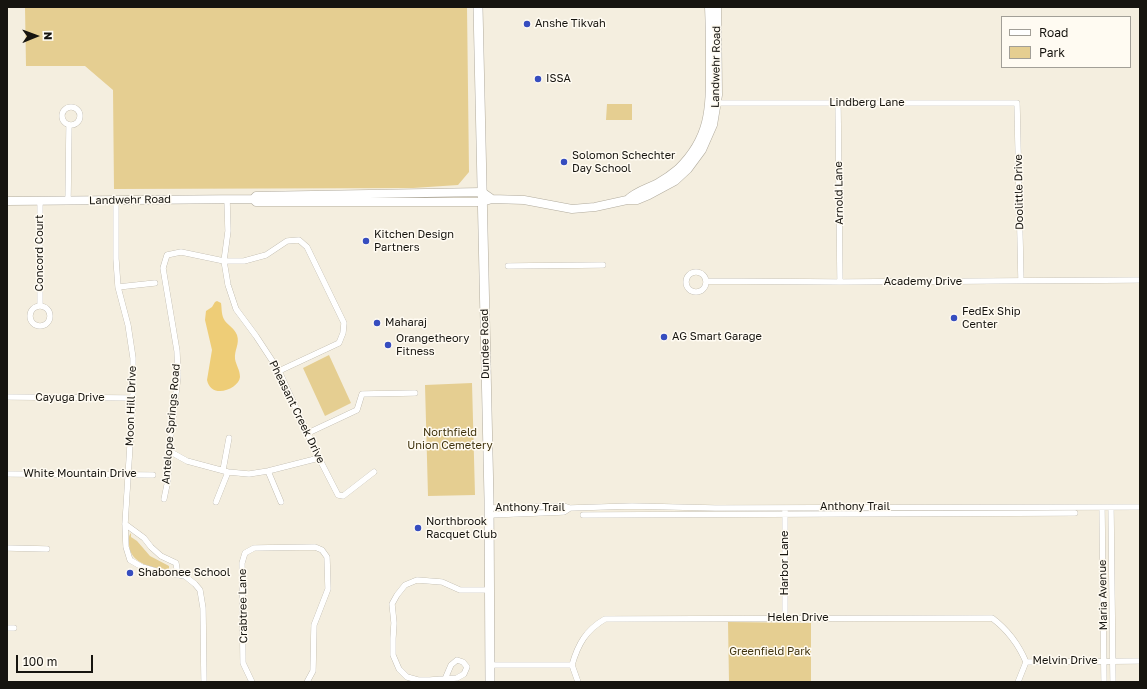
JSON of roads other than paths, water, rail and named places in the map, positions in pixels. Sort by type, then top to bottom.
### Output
[{"type":"main road","name":"Dundee Road","points":[[478,7],[489,511],[490,682]]},
{"type":"street","name":"Landwehr Road","points":[[627,200],[633,193],[660,182],[676,170],[688,158],[700,139],[706,123],[710,105],[709,7]]},
{"type":"street","name":"Landwehr Road","points":[[7,201],[253,199],[256,196],[482,197],[492,199],[524,200],[572,210],[627,200],[636,200],[660,190],[675,181],[688,170],[709,137],[718,103],[717,7]]},
{"type":"street","name":"Lindberg Lane","points":[[718,103],[1017,103]]},
{"type":"street","name":"Arnold Lane","points":[[838,103],[840,282]]},
{"type":"street","name":"Doolittle Drive","points":[[1017,103],[1021,281]]},
{"type":"street","points":[[68,201],[69,126]]},
{"type":"street","name":"Pheasant Creek Drive","points":[[227,199],[228,231],[224,261],[228,285],[236,309],[279,371],[319,458],[338,494],[342,496],[374,472]]},
{"type":"street","name":"Concord Court","points":[[40,201],[40,305]]},
{"type":"street","name":"Moon Hill Drive","points":[[116,201],[116,259],[118,287],[128,325],[133,358],[133,398],[125,524],[126,547],[130,560],[142,567],[178,575]]},
{"type":"street","points":[[224,261],[244,261],[266,255],[287,241],[299,240],[307,247],[344,323],[343,333],[339,343],[279,371]]},
{"type":"street","name":"Antelope Springs Road","points":[[164,499],[168,480],[169,451],[178,377],[177,351],[163,268],[167,255],[181,252],[224,261]]},
{"type":"street","points":[[508,266],[603,265]]},
{"type":"street","name":"Academy Drive","points":[[706,281],[840,282],[1140,280]]},
{"type":"street","points":[[118,287],[155,283]]},
{"type":"street","points":[[308,433],[357,410],[362,394],[415,393]]},
{"type":"street","name":"Cayuga Drive","points":[[7,397],[133,398]]},
{"type":"street","points":[[216,502],[225,471],[229,438]]},
{"type":"street","points":[[169,451],[187,461],[225,471],[249,474],[268,471],[319,458]]},
{"type":"street","points":[[268,471],[281,502]]},
{"type":"street","name":"White Mountain Drive","points":[[7,474],[153,475]]},
{"type":"street","name":"Anthony Trail","points":[[489,511],[564,506],[570,508],[632,506],[784,508],[1140,507]]},
{"type":"street","points":[[632,506],[632,515]]},
{"type":"street","name":"Harbor Lane","points":[[784,508],[785,618]]},
{"type":"street","name":"Maria Avenue","points":[[1102,508],[1104,682]]},
{"type":"street","name":"Maria Avenue","points":[[1111,508],[1113,682]]},
{"type":"street","name":"Anthony Trail","points":[[583,515],[1075,513]]},
{"type":"street","points":[[125,524],[144,538],[161,556],[176,564],[178,575],[190,579],[200,590],[203,608],[204,682]]},
{"type":"street","name":"Crabtree Lane","points":[[252,682],[243,663],[242,563],[245,553],[254,548],[315,547],[322,550],[327,557],[328,590],[314,625],[313,671],[307,682]]},
{"type":"street","points":[[7,548],[47,549]]},
{"type":"street","points":[[445,679],[412,679],[407,677],[398,669],[393,655],[392,638],[394,623],[392,604],[397,594],[405,584],[416,580],[442,582],[460,590],[489,590]]},
{"type":"street","name":"Helen Drive","points":[[572,665],[577,648],[586,634],[596,624],[605,619],[992,618],[1002,625],[1012,636],[1020,648],[1026,662]]},
{"type":"street","points":[[7,628],[14,628]]},
{"type":"street","name":"Melvin Drive","points":[[1026,662],[1140,661]]},
{"type":"street","points":[[1018,682],[1026,662]]},
{"type":"street","points":[[490,665],[572,665],[578,682]]},
{"type":"place","name":"Anshe Tikvah","points":[[527,24]]},
{"type":"place","name":"ISSA","points":[[538,79]]},
{"type":"place","name":"Solomon Schechter Day School","points":[[564,162]]},
{"type":"place","name":"Kitchen Design Partners","points":[[366,241]]},
{"type":"place","name":"FedEx Ship Center","points":[[954,318]]},
{"type":"place","name":"Maharaj","points":[[377,323]]},
{"type":"place","name":"AG Smart Garage","points":[[664,337]]},
{"type":"place","name":"Orangetheory Fitness","points":[[388,345]]},
{"type":"place","name":"Northbrook Racquet Club","points":[[418,528]]},
{"type":"place","name":"Shabonee School","points":[[130,573]]},
{"type":"park label","name":"Northfield Union Cemetery","points":[[450,439]]},
{"type":"park label","name":"Greenfield Park","points":[[770,652]]}]
